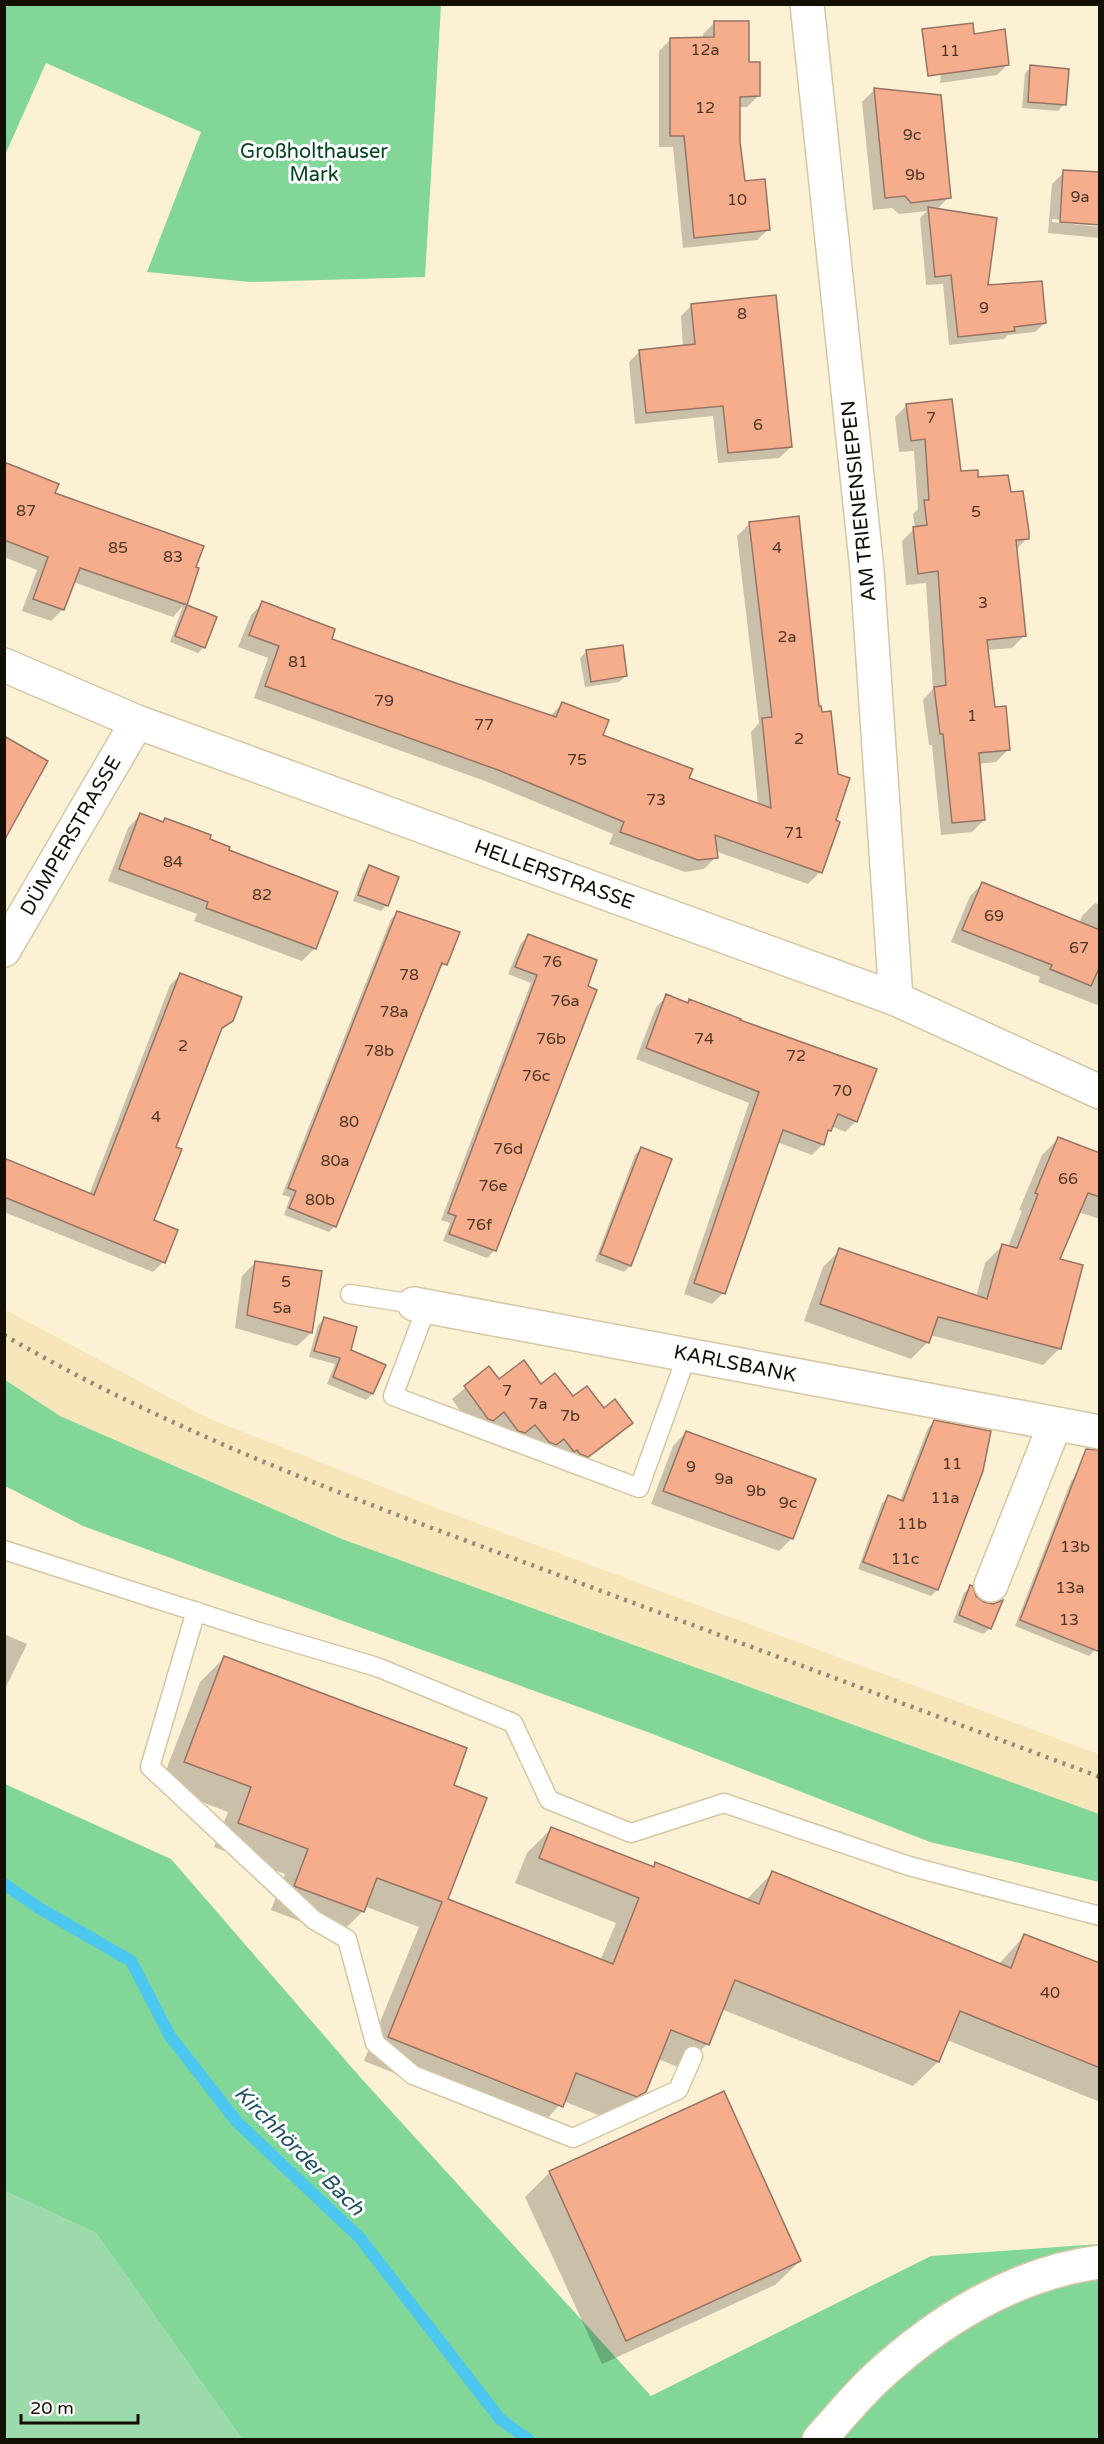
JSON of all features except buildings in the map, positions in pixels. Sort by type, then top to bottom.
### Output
[{"type":"street","name":"AM TRIENENSIEPEN","points":[[807,4],[867,570],[896,999]]},
{"type":"street","name":"HELLERSTRASSE","points":[[4,665],[137,722],[896,999],[1100,1092]]},
{"type":"street","name":"DÜMPERSTRASSE","points":[[4,950],[137,722]]},
{"type":"street","name":"KARLSBANK","points":[[420,1305],[1100,1432]]},
{"type":"street","points":[[992,1585],[1055,1424]]},
{"type":"street","points":[[819,2439],[875,2379],[927,2335],[964,2310],[1034,2278],[1084,2264],[1100,2262]]},
{"type":"lane","points":[[350,1294],[420,1305],[393,1396],[639,1488],[687,1355]]},
{"type":"lane","points":[[4,1550],[259,1632],[377,1667],[513,1723],[549,1800],[631,1833],[724,1803],[909,1866],[1100,1916]]},
{"type":"lane","points":[[196,1611],[150,1767],[314,1920],[347,1939],[375,2043],[413,2075],[573,2138],[678,2090],[693,2056]]},
{"type":"shaded area","points":[[4,1309],[208,1418],[434,1507],[1099,1754],[1099,1814],[342,1539],[60,1416],[5,1379]]},
{"type":"green space","name":"Großholthauser Mark","points":[[5,4],[441,5],[425,277],[250,282],[147,272],[201,132],[46,63],[5,155]]},
{"type":"green space","points":[[4,1379],[60,1416],[342,1539],[1099,1814],[1099,1882],[930,1842],[650,1733],[83,1526],[5,1486]]},
{"type":"green space","points":[[5,1784],[171,1859],[360,2077],[651,2396],[931,2256],[1099,2244],[1099,2439],[242,2439],[96,2233],[5,2191]]},
{"type":"green space","points":[[5,2191],[96,2233],[242,2439],[5,2440]]},
{"type":"waterway","name":"Kirchhörder Bach","points":[[4,1884],[39,1908],[131,1961],[170,2036],[237,2122],[360,2238],[500,2419],[529,2440]]},
{"type":"railway","points":[[4,1335],[133,1403],[266,1463],[469,1542],[1100,1777]]}]
